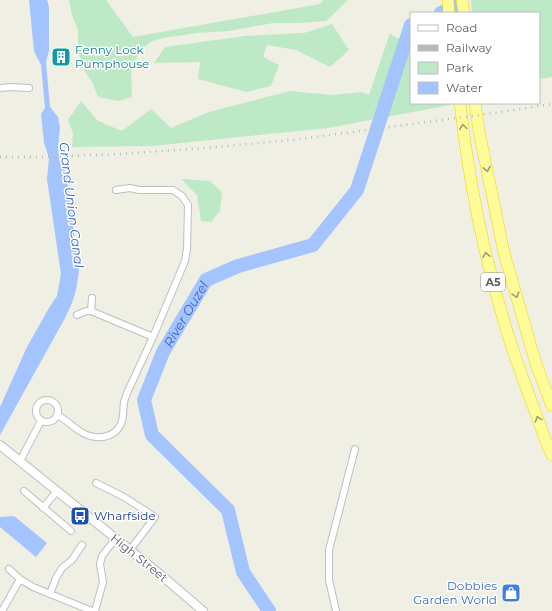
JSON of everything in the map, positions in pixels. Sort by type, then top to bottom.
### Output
[{"type":"highway","points":[[448,0],[449,12]]},
{"type":"highway","points":[[462,0],[464,12]]},
{"type":"highway","name":"A5","points":[[460,104],[473,192],[488,266],[518,366],[552,455]]},
{"type":"highway","name":"A5","points":[[475,104],[479,131],[504,253],[536,364],[552,406]]},
{"type":"street","points":[[0,88],[29,88]]},
{"type":"street","points":[[57,415],[83,433],[92,437],[103,438],[111,435],[117,430],[121,425],[124,402],[127,393],[185,262],[188,230],[188,205],[182,196],[174,190],[139,190],[130,188],[116,190]]},
{"type":"street","points":[[91,311],[92,298]]},
{"type":"street","points":[[78,316],[86,311],[91,311],[153,337]]},
{"type":"street","points":[[44,400],[51,400],[56,404],[58,411],[57,415],[52,421],[41,421],[36,416],[35,409],[38,403],[44,400]]},
{"type":"street","points":[[20,461],[41,421]]},
{"type":"street","name":"High Street","points":[[1,445],[203,611]]},
{"type":"street","points":[[336,611],[328,580],[329,550],[356,449]]},
{"type":"street","points":[[96,483],[124,497],[155,517],[130,550]]},
{"type":"street","points":[[24,490],[71,532]]},
{"type":"street","points":[[43,508],[57,491]]},
{"type":"street","points":[[9,569],[33,588],[93,611],[103,582],[100,564],[102,556],[116,538]]},
{"type":"street","points":[[50,594],[56,578],[62,568],[72,560],[82,545]]},
{"type":"street","points":[[2,611],[20,579]]},
{"type":"green space","points":[[69,0],[106,0],[133,37],[320,4],[323,0],[348,0],[326,21],[273,23],[229,31],[197,33],[163,38],[151,42],[142,49],[131,70],[132,97],[119,101],[98,97],[93,84],[83,68],[78,50],[78,30],[72,15]]},
{"type":"green space","points":[[471,0],[552,0],[552,77],[540,79],[540,12],[472,12]]},
{"type":"green space","points":[[332,24],[349,50],[330,67],[296,50],[267,45],[263,57],[279,65],[271,86],[246,92],[198,79],[200,62],[154,63],[165,47],[245,36],[304,33]]},
{"type":"green space","points":[[390,33],[397,38],[410,43],[410,104],[450,105],[328,128],[152,146],[72,147],[73,133],[68,120],[81,101],[98,121],[122,131],[151,109],[171,128],[209,112],[290,91],[332,95],[362,92],[369,95]]},
{"type":"green space","points":[[181,179],[210,181],[222,192],[220,211],[211,222],[201,221],[197,195]]},
{"type":"water","points":[[29,0],[47,0],[49,7],[49,51],[46,62],[50,107],[58,117],[60,128],[58,145],[59,160],[66,172],[79,271],[76,290],[65,318],[0,435],[0,407],[27,347],[57,296],[61,274],[47,179],[49,158],[44,143],[41,114],[45,108],[41,65],[34,51]]},
{"type":"water","points":[[14,516],[47,543],[36,557],[0,527],[0,517]]},
{"type":"waterway","name":"River Ouzel","points":[[444,12],[450,10],[460,0]]},
{"type":"waterway","name":"River Ouzel","points":[[269,611],[243,572],[228,510],[152,435],[144,400],[163,352],[206,280],[238,266],[313,245],[357,190],[410,28]]},
{"type":"railway","points":[[0,157],[119,154],[292,140],[552,104]]},
{"type":"place","name":"Fenny Lock Pumphouse","points":[[61,57]]},
{"type":"place","name":"Wharfside","points":[[80,516]]},
{"type":"place","name":"Dobbies Garden World","points":[[511,593]]},
{"type":"water label","name":"Grand Union Canal","points":[[72,205]]}]
